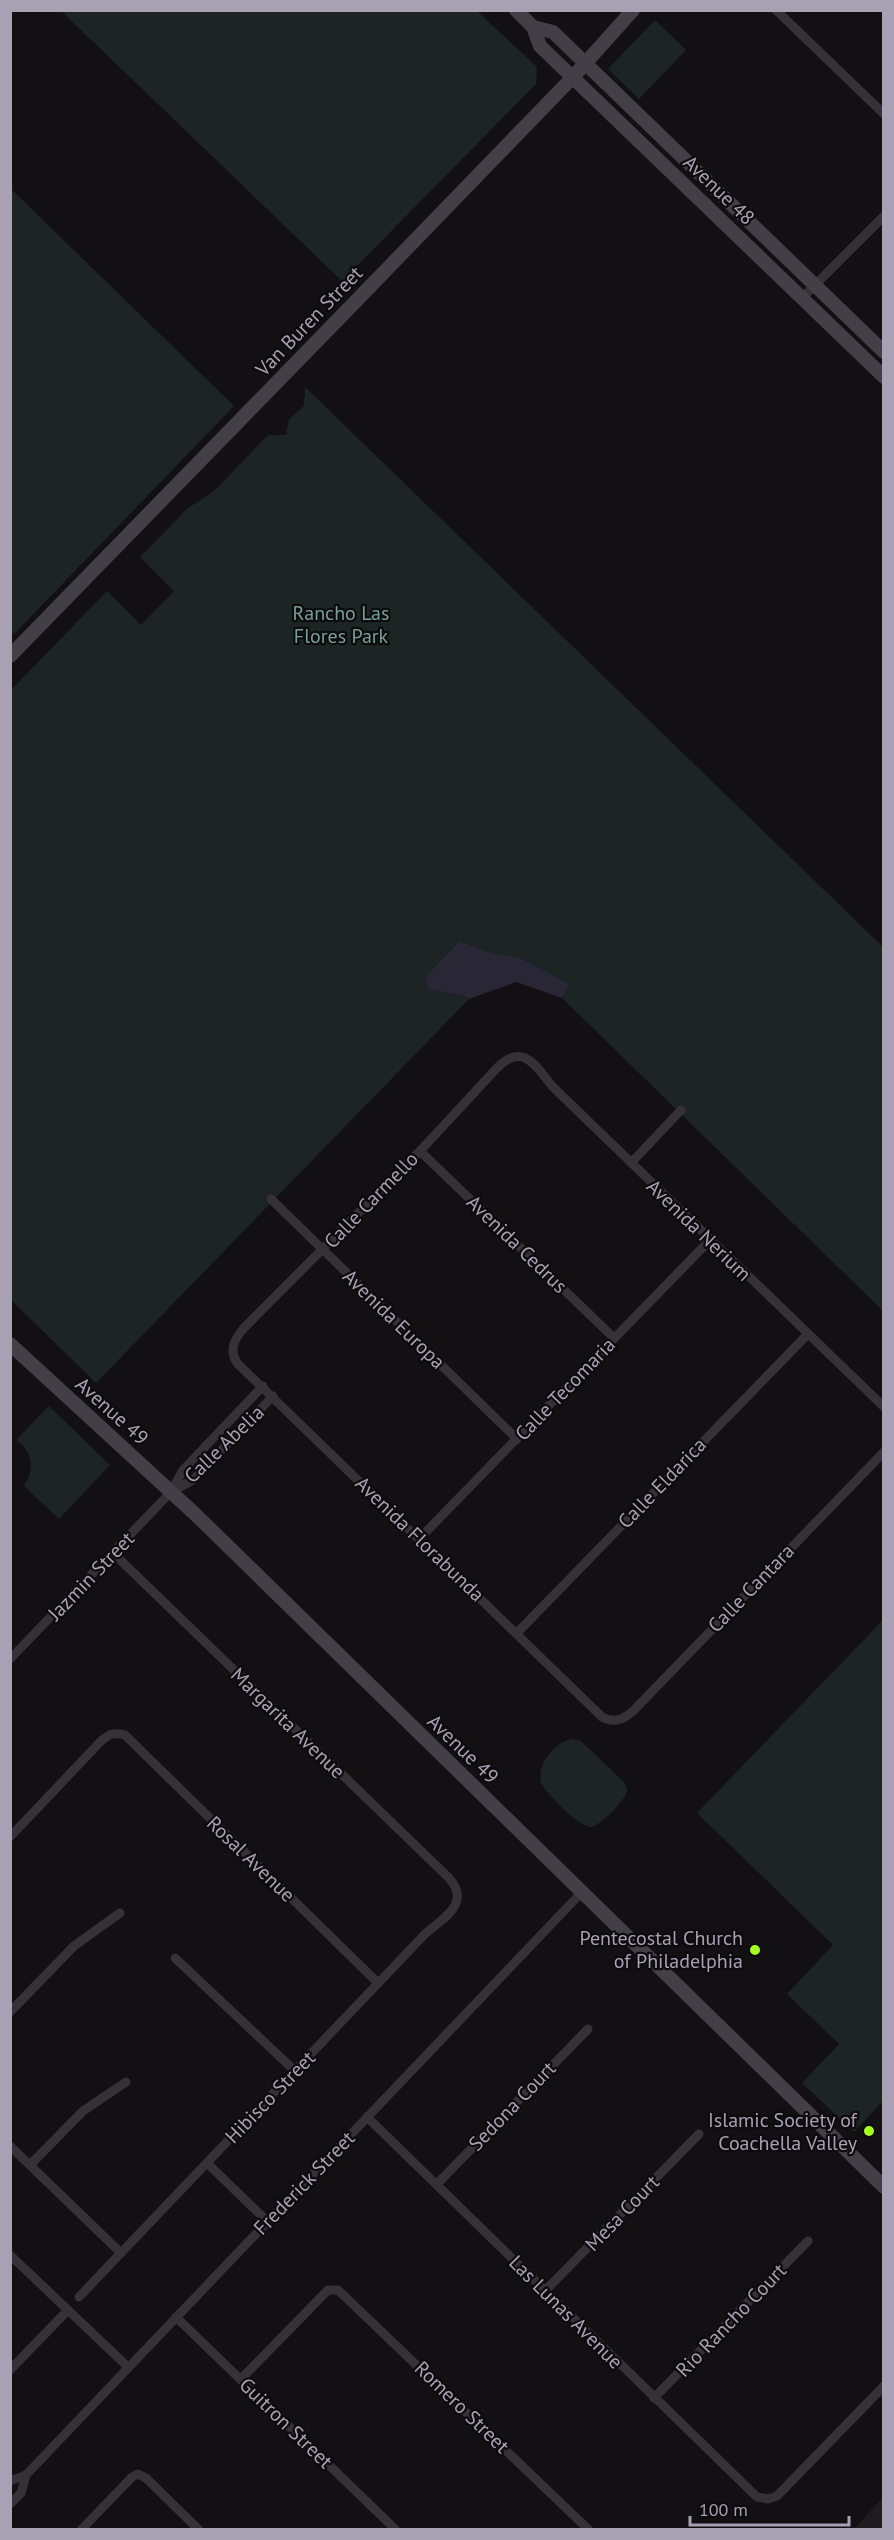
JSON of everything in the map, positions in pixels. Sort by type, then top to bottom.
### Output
[{"type":"street","name":"Avenue 48","points":[[516,10],[533,27],[540,46],[884,377]]},
{"type":"street","name":"Van Buren Street","points":[[10,656],[573,77],[633,10]]},
{"type":"street","points":[[776,10],[884,114]]},
{"type":"street","name":"Avenue 48","points":[[533,27],[553,32],[884,352]]},
{"type":"street","points":[[802,298],[884,216]]},
{"type":"street","name":"Calle Carmello","points":[[232,1349],[237,1336],[420,1151],[503,1062],[516,1056]]},
{"type":"street","name":"Avenida Nerium","points":[[516,1056],[523,1056],[531,1060],[553,1087],[884,1407]]},
{"type":"street","points":[[631,1163],[681,1110]]},
{"type":"street","name":"Avenida Cedrus","points":[[420,1151],[614,1338]]},
{"type":"street","name":"Avenida Europa","points":[[271,1199],[517,1438]]},
{"type":"street","name":"Calle Tecomaria","points":[[420,1538],[710,1240]]},
{"type":"street","name":"Calle Eldarica","points":[[517,1633],[807,1335]]},
{"type":"street","name":"Avenue 49","points":[[10,1344],[171,1492],[884,2187]]},
{"type":"street","name":"Avenida Florabunda","points":[[232,1349],[237,1362],[602,1717],[615,1720]]},
{"type":"street","name":"Calle Abelia","points":[[171,1492],[183,1470],[263,1386]]},
{"type":"street","name":"Calle Abelia","points":[[171,1492],[193,1480],[273,1396]]},
{"type":"street","name":"Calle Cantara","points":[[615,1720],[622,1719],[635,1709],[884,1452]]},
{"type":"street","name":"Jazmin Street","points":[[10,1659],[171,1492]]},
{"type":"street","name":"Margarita Avenue","points":[[113,1553],[449,1878],[455,1885],[458,1895]]},
{"type":"street","name":"Rosal Avenue","points":[[10,1837],[108,1734],[124,1735],[378,1983]]},
{"type":"street","name":"Frederick Street","points":[[10,2504],[21,2493],[27,2475],[582,1892]]},
{"type":"street","name":"Hibisco Street","points":[[79,2298],[426,1933],[452,1911],[458,1895]]},
{"type":"street","points":[[10,2012],[74,1946],[88,1934],[120,1914]]},
{"type":"street","points":[[175,1958],[295,2071]]},
{"type":"street","name":"Sedona Court","points":[[436,2184],[588,2029]]},
{"type":"street","points":[[30,2165],[83,2111],[126,2082]]},
{"type":"street","name":"Las Lunas Avenue","points":[[367,2117],[757,2497],[768,2499],[777,2496],[884,2386]]},
{"type":"street","name":"Mesa Court","points":[[545,2291],[699,2134]]},
{"type":"street","points":[[10,2146],[121,2253]]},
{"type":"street","points":[[207,2163],[268,2222]]},
{"type":"street","name":"Rio Rancho Court","points":[[654,2398],[808,2241]]},
{"type":"street","points":[[10,2255],[128,2367]]},
{"type":"street","name":"Romero Street","points":[[241,2379],[324,2293],[333,2288],[343,2292],[589,2529]]},
{"type":"street","points":[[10,2370],[68,2310]]},
{"type":"street","name":"Guitron Street","points":[[176,2317],[396,2529]]},
{"type":"street","points":[[81,2529],[132,2476],[138,2474],[146,2478],[200,2529]]},
{"type":"street","name":"Frederick Street","points":[[10,2481],[27,2475]]},
{"type":"shaded area","points":[[459,941],[492,953],[520,958],[570,984],[562,998],[516,982],[469,999],[428,989],[425,977]]},
{"type":"shaded area","points":[[883,2497],[883,2529],[854,2529]]},
{"type":"green space","points":[[61,11],[477,11],[537,67],[536,84],[342,281]]},
{"type":"green space","points":[[655,20],[686,50],[639,99],[608,69]]},
{"type":"green space","points":[[11,189],[234,406],[14,634],[10,631]]},
{"type":"green space","name":"Rancho Las Flores Park","points":[[305,387],[883,947],[883,1311],[562,998],[570,984],[520,958],[492,953],[459,941],[425,977],[428,989],[469,999],[96,1383],[11,1300],[10,691],[107,591],[141,625],[174,591],[140,557],[188,508],[213,492],[268,435],[286,435],[289,419],[304,406]]},
{"type":"green space","points":[[49,1406],[110,1465],[59,1519],[24,1486],[30,1474],[29,1455],[22,1444],[16,1440]]},
{"type":"green space","points":[[883,1620],[883,2101],[854,2132],[802,2083],[839,2044],[787,1994],[833,1945],[697,1813]]},
{"type":"green space","points":[[572,1739],[581,1741],[624,1782],[627,1789],[623,1799],[612,1811],[591,1827],[571,1816],[541,1783],[541,1769],[548,1755],[565,1741]]},
{"type":"place","name":"Pentecostal Church of Philadelphia","points":[[755,1950]]},
{"type":"place","name":"Islamic Society of Coachella Valley","points":[[869,2131]]}]
